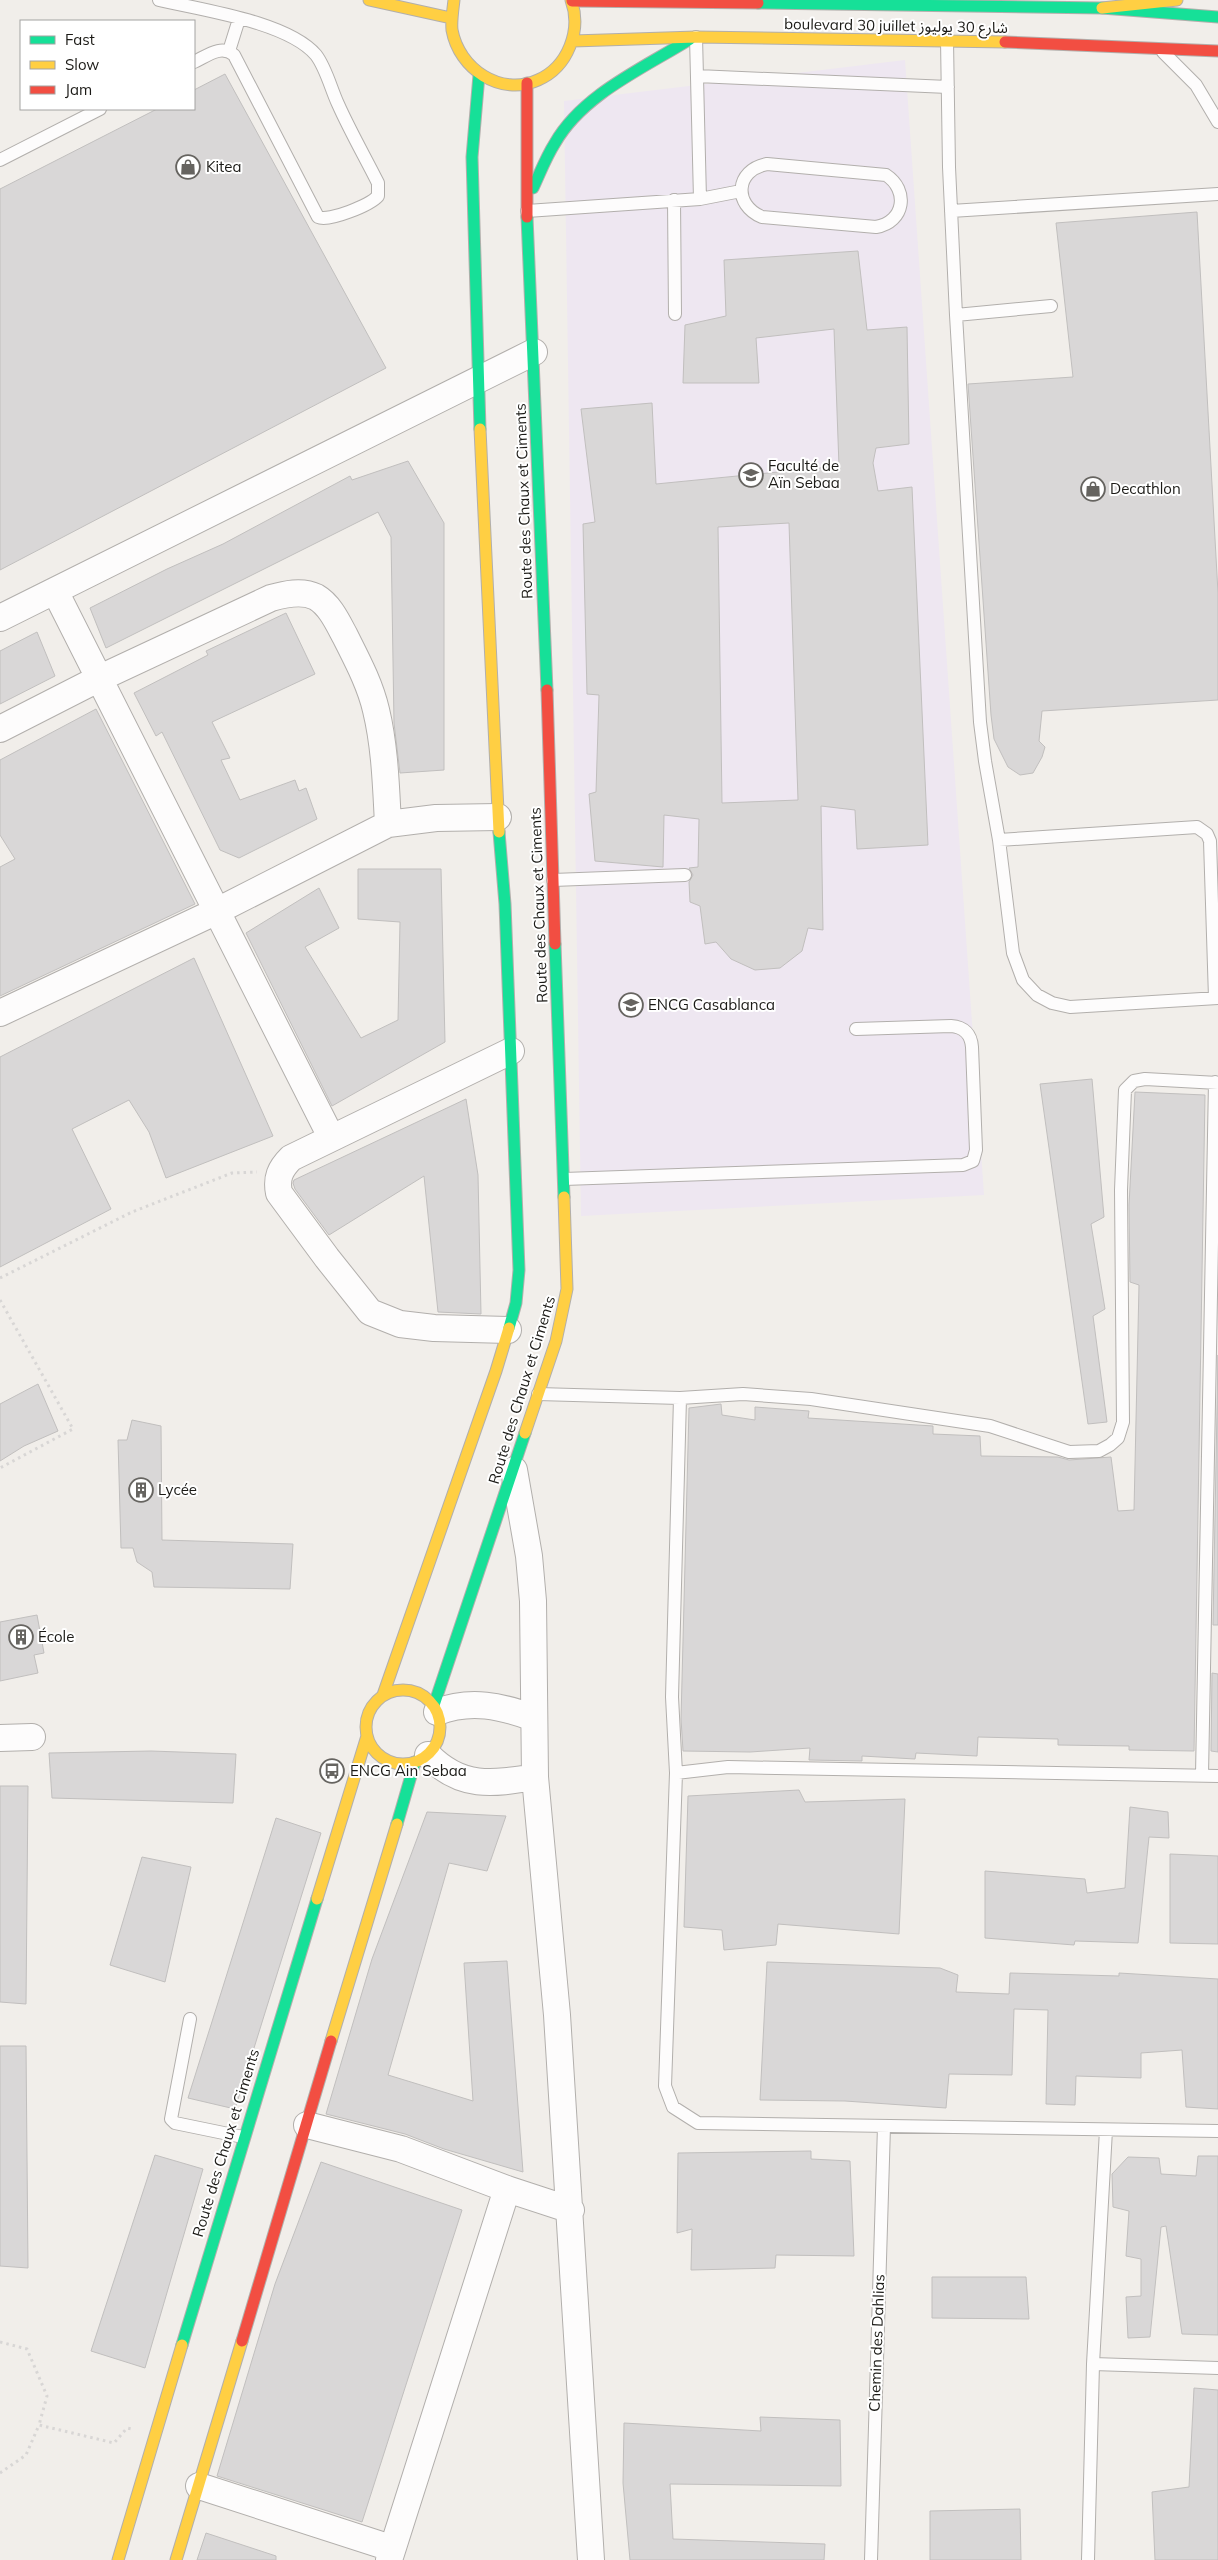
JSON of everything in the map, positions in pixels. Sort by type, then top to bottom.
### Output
[{"type":"main road","points":[[369,0],[451,18]]},
{"type":"main road","points":[[454,0],[451,18],[453,42],[459,55],[479,75],[502,84],[528,83],[551,73],[568,55],[573,41],[575,16],[572,0],[1102,8],[1218,17]]},
{"type":"main road","points":[[1102,8],[1177,0]]},
{"type":"main road","points":[[527,206],[548,155],[580,111],[603,93],[694,38]]},
{"type":"main road","name":"boulevard 30 juillet شارع 30 يوليوز","points":[[573,41],[694,38],[947,40],[1218,51]]},
{"type":"main road","name":"Route des Chaux et Ciments","points":[[383,1695],[493,1380],[516,1303],[519,1270],[505,904],[498,817],[478,379],[472,157],[479,75]]},
{"type":"main road","name":"Route des Chaux et Ciments","points":[[436,1709],[566,1303],[568,1272],[527,206],[528,83]]},
{"type":"main road","points":[[176,2560],[307,2124],[422,1759],[439,1735],[436,1709],[424,1696],[410,1690],[396,1690],[383,1695],[376,1701],[366,1718],[367,1736],[374,1752],[388,1761],[405,1764],[422,1759]]},
{"type":"main road","name":"Route des Chaux et Ciments","points":[[118,2560],[243,2137],[367,1736]]},
{"type":"street","points":[[0,618],[534,352]]},
{"type":"street","points":[[55,591],[331,1137]]},
{"type":"street","points":[[0,729],[98,679],[271,598],[298,593],[316,597],[338,622],[358,661],[376,710],[382,740],[388,824]]},
{"type":"street","points":[[0,1013],[216,912],[388,824],[436,818],[498,817]]},
{"type":"street","points":[[508,1330],[434,1328],[400,1324],[370,1312],[279,1193],[278,1178],[280,1171],[290,1158],[511,1051]]},
{"type":"street","points":[[514,1470],[528,1548],[533,1601],[535,1777],[557,2015],[571,2210],[591,2560]]},
{"type":"street","points":[[436,1709],[463,1704],[479,1704],[534,1718]]},
{"type":"street","points":[[0,1738],[32,1737]]},
{"type":"street","points":[[422,1759],[467,1780],[481,1784],[535,1777]]},
{"type":"street","points":[[307,2124],[400,2149],[507,2190],[571,2210]]},
{"type":"street","points":[[199,2486],[390,2554],[507,2190]]},
{"type":"lane","points":[[159,0],[286,32],[303,43],[318,57],[338,106],[378,183],[380,190],[374,200],[330,218],[322,219],[316,215],[236,59],[229,51],[220,50],[195,62]]},
{"type":"lane","points":[[229,51],[239,20]]},
{"type":"lane","points":[[694,38],[697,76],[700,199]]},
{"type":"lane","points":[[947,40],[951,211],[956,315],[980,722],[999,840],[1013,953],[1023,980],[1037,995],[1052,1003],[1070,1007],[1216,998],[1210,841],[1203,829],[1197,827],[999,840]]},
{"type":"lane","points":[[1157,48],[1171,59],[1196,85],[1218,122]]},
{"type":"lane","points":[[697,76],[948,87]]},
{"type":"lane","points":[[0,160],[98,110]]},
{"type":"lane","points":[[767,164],[878,172],[892,179],[898,185],[902,201],[896,216],[884,226],[876,227],[762,217],[747,208],[741,191],[746,176],[751,169],[767,164]]},
{"type":"lane","points":[[527,206],[700,199],[741,191]]},
{"type":"lane","points":[[951,211],[1218,194]]},
{"type":"lane","points":[[674,200],[675,314]]},
{"type":"lane","points":[[956,315],[1051,306]]},
{"type":"lane","points":[[553,880],[685,875]]},
{"type":"lane","points":[[564,1179],[963,1165],[972,1161],[976,1156],[972,1047],[969,1035],[958,1027],[951,1026],[856,1029]]},
{"type":"lane","points":[[538,1394],[680,1398],[743,1394],[811,1398],[990,1426],[1060,1451],[1099,1451],[1118,1438],[1123,1422],[1121,1334],[1123,1096],[1128,1086],[1134,1081],[1217,1083],[1202,1775]]},
{"type":"lane","points":[[680,1398],[672,1697],[676,1772],[665,2086],[673,2107],[698,2123],[1218,2131]]},
{"type":"lane","points":[[676,1772],[728,1766],[1218,1776]]},
{"type":"lane","points":[[190,2020],[171,2119],[175,2123],[243,2137]]},
{"type":"lane","name":"Chemin des Dahlias","points":[[870,2560],[884,2126]]},
{"type":"lane","points":[[1088,2560],[1093,2364],[1106,2130]]},
{"type":"lane","points":[[1093,2364],[1218,2368]]},
{"type":"path","points":[[0,1278],[132,1212],[232,1173],[280,1171]]},
{"type":"path","points":[[0,1300],[73,1429],[0,1468]]},
{"type":"path","points":[[0,2342],[27,2349],[47,2396],[39,2425],[26,2455],[0,2473]]},
{"type":"path","points":[[39,2425],[114,2443],[127,2428],[156,2432]]},
{"type":"shaded area","name":"Faculté de Aïn Sebaa","points":[[905,60],[984,1195],[581,1216],[564,101]]},
{"type":"building","points":[[225,74],[386,368],[0,570],[0,189],[155,110],[195,110],[195,89]]},
{"type":"building","name":"Decathlon","points":[[1197,212],[1218,593],[1218,700],[1042,711],[1039,741],[1045,747],[1042,757],[1033,773],[1020,775],[1008,767],[994,739],[968,384],[1073,377],[1056,223]]},
{"type":"building","points":[[858,251],[867,330],[907,327],[909,444],[876,448],[873,463],[878,491],[912,487],[928,845],[857,849],[855,810],[821,806],[823,930],[808,928],[802,951],[780,968],[755,970],[731,959],[716,942],[705,944],[700,906],[690,902],[689,882],[693,875],[689,868],[698,867],[699,819],[664,815],[663,867],[595,861],[589,794],[596,792],[599,695],[587,694],[583,524],[595,522],[581,409],[652,403],[656,484],[839,466],[834,329],[756,338],[759,383],[683,383],[685,325],[726,316],[724,260]],"holes":[[[789,523],[798,800],[722,803],[718,527]]]},
{"type":"building","points":[[408,461],[444,523],[444,770],[400,773],[394,723],[391,537],[378,512],[106,648],[90,608],[167,569],[223,544],[350,476],[352,480]]},
{"type":"building","points":[[286,613],[315,674],[212,722],[230,758],[221,760],[240,800],[295,780],[299,791],[306,788],[317,819],[239,858],[220,850],[162,732],[156,736],[134,693],[208,655],[206,651]]},
{"type":"building","points":[[37,632],[55,676],[0,704],[0,651]]},
{"type":"building","points":[[96,709],[195,904],[0,996],[0,867],[15,859],[0,835],[0,760]]},
{"type":"building","points":[[358,869],[441,869],[445,1042],[332,1106],[246,933],[319,888],[339,928],[305,947],[361,1038],[398,1020],[400,922],[358,919]]},
{"type":"building","points":[[194,958],[273,1136],[166,1178],[149,1132],[129,1100],[72,1129],[111,1209],[0,1267],[0,1057]]},
{"type":"building","points":[[1092,1079],[1104,1217],[1091,1224],[1105,1309],[1093,1316],[1107,1422],[1088,1424],[1040,1084]]},
{"type":"building","points":[[1135,1092],[1205,1095],[1194,1751],[1129,1750],[1129,1746],[1058,1745],[1058,1739],[978,1737],[977,1756],[916,1753],[915,1759],[862,1756],[862,1761],[809,1760],[810,1748],[750,1752],[683,1751],[681,1719],[689,1408],[721,1404],[722,1415],[755,1420],[755,1407],[809,1411],[808,1418],[933,1426],[933,1434],[980,1436],[981,1456],[1058,1457],[1069,1460],[1111,1457],[1118,1511],[1134,1510],[1139,1285],[1130,1282],[1129,1205]]},
{"type":"building","points":[[466,1099],[478,1175],[481,1314],[438,1312],[424,1176],[329,1235],[295,1189],[293,1183],[294,1180]]},
{"type":"building","points":[[1218,1355],[1218,1625],[1213,1625]]},
{"type":"building","points":[[38,1384],[58,1431],[24,1446],[0,1461],[0,1404]]},
{"type":"building","name":"Lycée","points":[[132,1420],[161,1426],[162,1540],[293,1544],[290,1589],[154,1587],[152,1572],[137,1562],[133,1548],[121,1548],[118,1440],[127,1440]]},
{"type":"building","name":"École","points":[[37,1615],[44,1653],[34,1655],[38,1673],[0,1681],[0,1622]]},
{"type":"building","points":[[1212,1673],[1218,1674],[1218,1752],[1211,1751]]},
{"type":"building","points":[[151,1751],[236,1754],[233,1803],[52,1798],[49,1753]]},
{"type":"building","points":[[0,1786],[28,1786],[26,2004],[0,2002]]},
{"type":"building","points":[[799,1790],[805,1802],[905,1799],[899,1934],[778,1924],[776,1945],[724,1950],[722,1930],[684,1927],[688,1796]]},
{"type":"building","points":[[1130,1807],[1168,1812],[1169,1838],[1149,1837],[1138,1943],[1075,1941],[1074,1945],[985,1938],[985,1871],[1085,1879],[1087,1893],[1125,1888]]},
{"type":"building","points":[[427,1812],[506,1816],[487,1871],[449,1863],[388,2075],[473,2101],[464,1963],[507,1961],[523,2172],[444,2149],[405,2134],[326,2114],[372,1959]]},
{"type":"building","points":[[276,1818],[321,1833],[235,2109],[188,2098]]},
{"type":"building","points":[[1170,1854],[1218,1856],[1218,1944],[1170,1943]]},
{"type":"building","points":[[142,1857],[191,1867],[165,1982],[110,1965]]},
{"type":"building","points":[[767,1962],[940,1968],[958,1975],[956,1992],[1009,1994],[1010,1973],[1119,1976],[1119,1973],[1218,1979],[1218,2109],[1186,2107],[1182,2050],[1141,2053],[1141,2078],[1076,2076],[1075,2105],[1046,2104],[1048,2010],[1014,2009],[1012,2075],[949,2074],[946,2108],[845,2101],[760,2100]]},
{"type":"building","points":[[0,2046],[26,2046],[28,2268],[0,2266]]},
{"type":"building","points":[[811,2151],[811,2159],[850,2161],[854,2256],[776,2255],[775,2268],[691,2270],[692,2229],[677,2233],[678,2153]]},
{"type":"building","points":[[155,2155],[203,2169],[145,2368],[91,2351]]},
{"type":"building","points":[[1198,2156],[1218,2156],[1218,2335],[1182,2334],[1166,2226],[1161,2227],[1150,2337],[1128,2338],[1126,2297],[1141,2296],[1141,2259],[1126,2256],[1129,2211],[1113,2207],[1112,2174],[1128,2157],[1159,2158],[1161,2174],[1196,2176]]},
{"type":"building","points":[[321,2162],[462,2210],[362,2522],[217,2476],[275,2284]]},
{"type":"building","points":[[932,2277],[1026,2277],[1029,2319],[932,2318]]},
{"type":"building","points":[[1194,2388],[1218,2390],[1218,2560],[1155,2560],[1152,2492],[1189,2487]]},
{"type":"building","points":[[760,2417],[840,2420],[841,2486],[670,2484],[673,2539],[825,2544],[824,2560],[630,2560],[623,2483],[624,2423],[761,2431]]},
{"type":"building","points":[[1020,2509],[1021,2560],[930,2560],[930,2511]]},
{"type":"building","points":[[206,2533],[276,2556],[276,2560],[197,2560]]},
{"type":"traffic: fast","points":[[758,3],[1102,8],[1218,17]]},
{"type":"traffic: fast","points":[[533,188],[555,143],[581,110],[634,72],[690,39]]},
{"type":"traffic: fast","points":[[479,75],[472,157],[480,429]]},
{"type":"traffic: fast","points":[[527,217],[547,690]]},
{"type":"traffic: fast","points":[[499,832],[505,904],[519,1270],[516,1303],[509,1328]]},
{"type":"traffic: fast","points":[[555,944],[564,1197]]},
{"type":"traffic: fast","points":[[434,1705],[525,1433]]},
{"type":"traffic: fast","points":[[397,1824],[415,1762]]},
{"type":"traffic: fast","points":[[182,2345],[317,1899]]},
{"type":"traffic: slow","points":[[369,0],[451,18]]},
{"type":"traffic: slow","points":[[454,0],[452,30],[456,44],[463,57],[484,76],[496,82],[510,85],[538,80],[548,74],[565,57],[570,46],[575,23],[571,0]]},
{"type":"traffic: slow","points":[[1102,8],[1177,0]]},
{"type":"traffic: slow","points":[[573,41],[696,37],[1005,42]]},
{"type":"traffic: slow","points":[[480,429],[499,832]]},
{"type":"traffic: slow","points":[[525,1433],[556,1341],[567,1289],[564,1197]]},
{"type":"traffic: slow","points":[[383,1695],[496,1371],[509,1328]]},
{"type":"traffic: slow","points":[[396,1690],[410,1690],[424,1696],[434,1706],[440,1720],[440,1727],[438,1741],[424,1758],[410,1764],[396,1764],[382,1758],[372,1748],[366,1734],[366,1720],[372,1706],[382,1696],[396,1690]]},
{"type":"traffic: slow","points":[[317,1899],[367,1736]]},
{"type":"traffic: slow","points":[[331,2041],[397,1824]]},
{"type":"traffic: slow","points":[[176,2560],[242,2341]]},
{"type":"traffic: slow","points":[[118,2560],[182,2345]]},
{"type":"traffic: jam","points":[[572,1],[758,3]]},
{"type":"traffic: jam","points":[[1005,42],[1218,51]]},
{"type":"traffic: jam","points":[[527,83],[527,217]]},
{"type":"traffic: jam","points":[[547,690],[555,944]]},
{"type":"traffic: jam","points":[[242,2341],[331,2041]]},
{"type":"place","name":"Kitea","points":[[188,167]]},
{"type":"place","name":"Faculté de Aïn Sebaa","points":[[751,475]]},
{"type":"place","name":"Decathlon","points":[[1093,489]]},
{"type":"place","name":"ENCG Casablanca","points":[[631,1005]]},
{"type":"place","name":"Lycée","points":[[141,1490]]},
{"type":"place","name":"École","points":[[21,1637]]},
{"type":"place","name":"ENCG Ain Sebaa","points":[[332,1771]]}]
